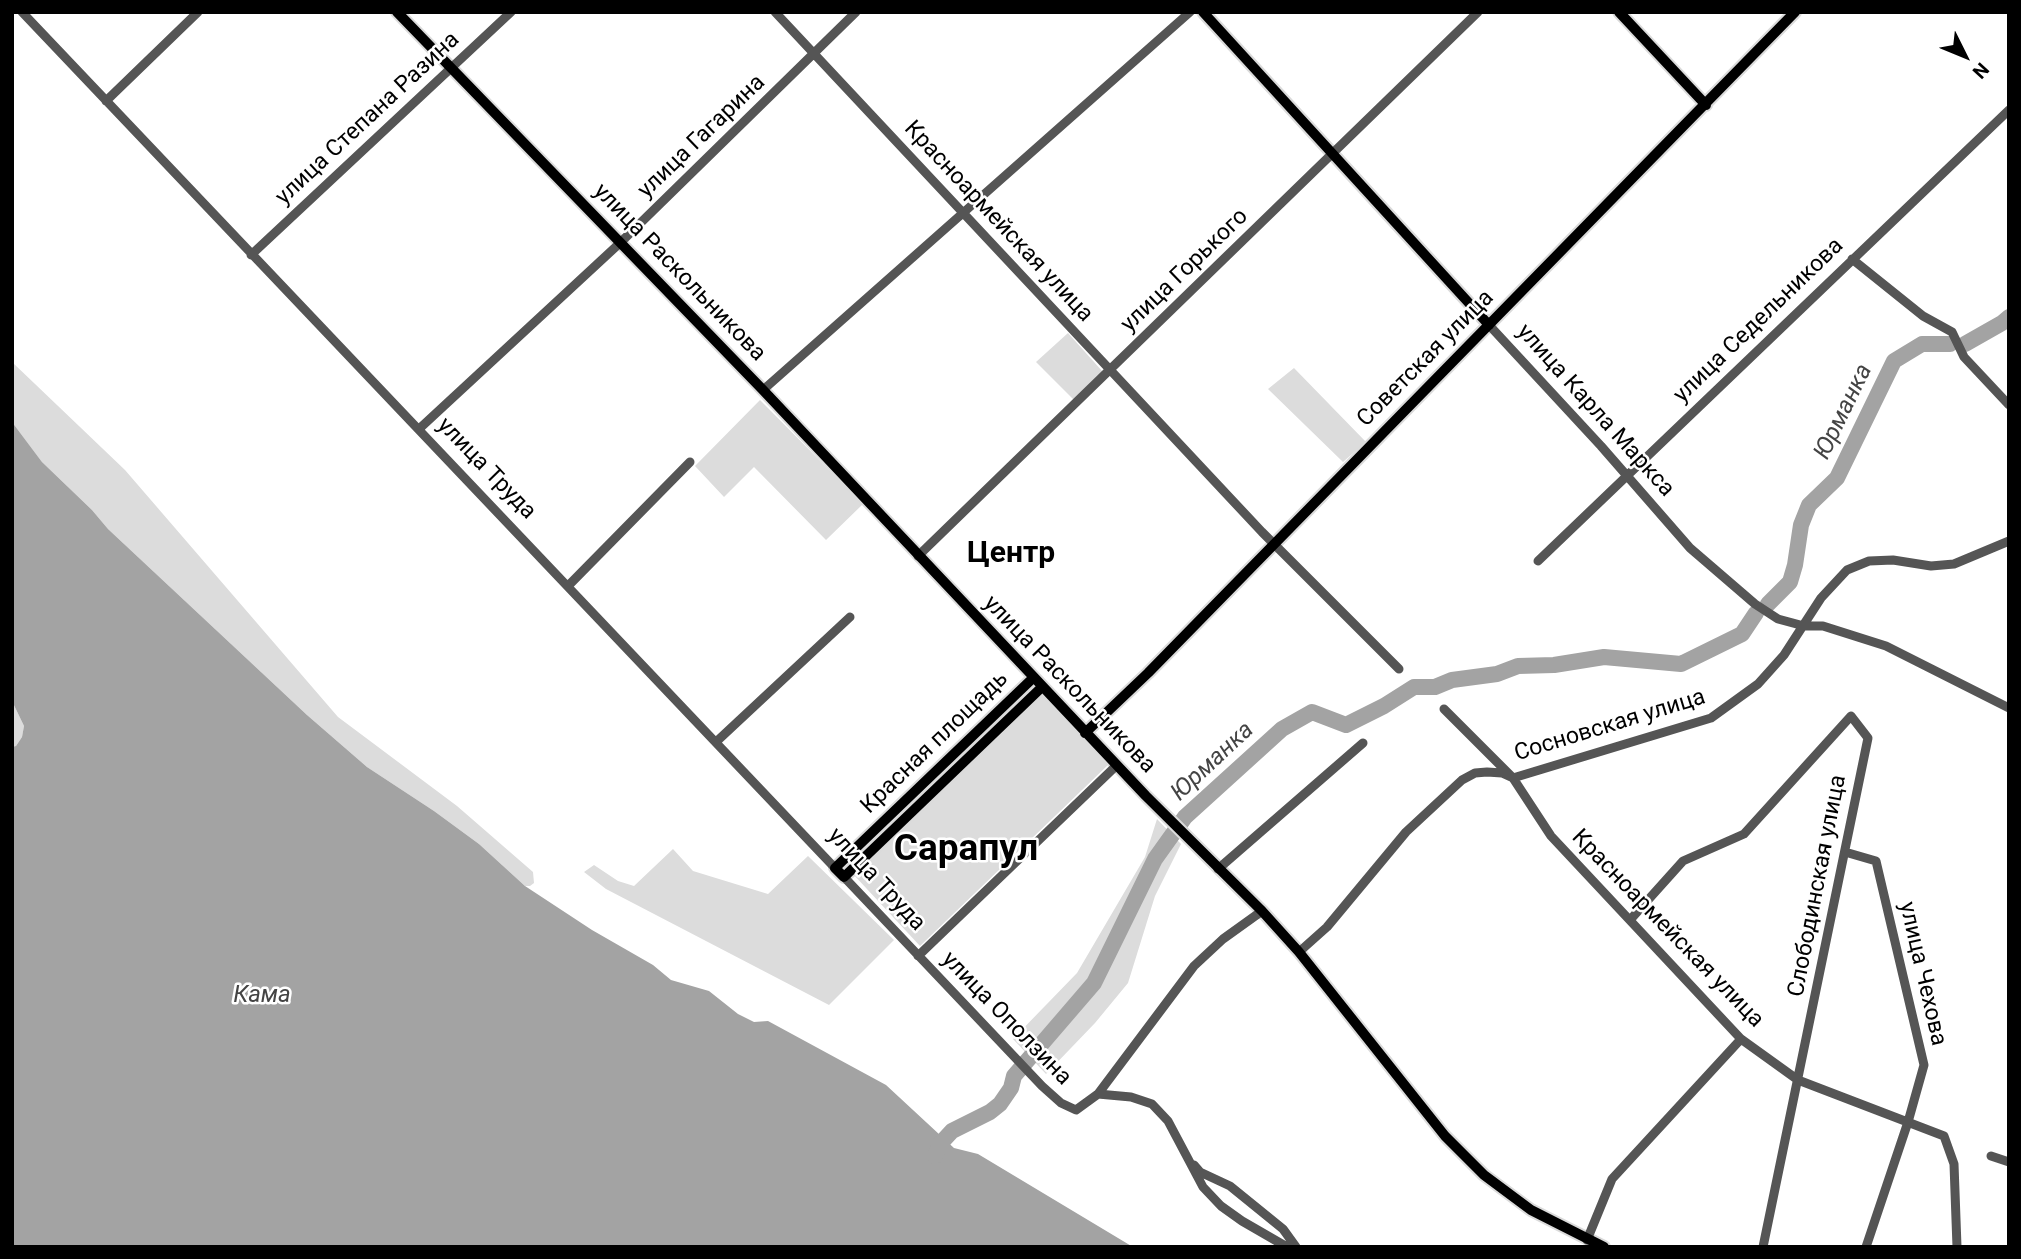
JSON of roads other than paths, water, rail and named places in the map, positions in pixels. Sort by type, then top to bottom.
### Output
[{"type":"main road","name":"улица Раскольникова","points":[[397,12],[763,390],[1085,733],[1214,866],[1262,911],[1299,952],[1446,1136],[1484,1175],[1531,1210],[1604,1247]]},
{"type":"main road","name":"улица Карла Маркса","points":[[1203,12],[1489,325]]},
{"type":"main road","points":[[1619,12],[1706,104]]},
{"type":"main road","name":"Советская улица","points":[[1085,733],[1148,673],[1795,12]]},
{"type":"main road","name":"Красная площадь","points":[[835,867],[1033,678]]},
{"type":"main road","name":"Красная площадь","points":[[844,877],[1042,687]]},
{"type":"main road","name":"улица Труда","points":[[835,867],[844,877]]},
{"type":"street","name":"улица Труда","points":[[22,12],[835,867]]},
{"type":"street","points":[[106,101],[198,12]]},
{"type":"street","name":"улица Степана Разина","points":[[251,255],[511,12]]},
{"type":"street","name":"Красноармейская улица","points":[[775,12],[1273,544],[1399,669]]},
{"type":"street","name":"улица Гагарина","points":[[419,429],[621,242],[856,12]]},
{"type":"street","points":[[763,390],[1190,12]]},
{"type":"street","name":"улица Горького","points":[[918,556],[1478,12]]},
{"type":"street","name":"улица Седельникова","points":[[1538,561],[2009,110]]},
{"type":"street","points":[[1852,260],[1923,316],[1952,332],[1964,357],[2009,405]]},
{"type":"street","name":"улица Карла Маркса","points":[[1489,325],[1690,548],[1733,587],[1778,619],[1804,626],[1823,626],[1886,646],[2009,708]]},
{"type":"street","points":[[568,586],[690,461]]},
{"type":"street","name":"Сосновская улица","points":[[1299,952],[1327,928],[1406,832],[1462,780],[1475,773],[1488,772],[1502,773],[1513,778],[1711,718],[1758,684],[1784,654],[1821,598],[1847,570],[1869,561],[1894,560],[1931,566],[1954,564],[2009,541]]},
{"type":"street","points":[[716,742],[850,617]]},
{"type":"street","name":"Красноармейская улица","points":[[1444,709],[1513,778],[1551,836],[1741,1039],[1798,1080],[1944,1136],[1954,1164],[1957,1247]]},
{"type":"street","name":"Слободинская улица","points":[[1630,920],[1683,861],[1744,834],[1851,716],[1867,738],[1763,1247]]},
{"type":"street","points":[[1214,866],[1363,743]]},
{"type":"street","points":[[918,956],[1117,765]]},
{"type":"street","name":"улица Чехова","points":[[1844,852],[1876,861],[1924,1065],[1866,1247]]},
{"type":"street","name":"улица Труда","points":[[844,877],[918,956]]},
{"type":"street","points":[[1098,1094],[1194,966],[1223,939],[1262,911]]},
{"type":"street","name":"улица Оползина","points":[[918,956],[1060,1103],[1076,1110],[1098,1094],[1131,1097],[1152,1104],[1168,1121],[1203,1187],[1221,1206],[1242,1222],[1287,1247]]},
{"type":"street","points":[[1587,1240],[1612,1179],[1741,1039]]},
{"type":"street","points":[[1184,1153],[1200,1172],[1230,1186],[1283,1228],[1296,1247]]},
{"type":"street","points":[[1991,1156],[2009,1163]]},
{"type":"water","name":"Кама","points":[[12,422],[42,462],[108,529],[307,715],[367,767],[479,844],[525,886],[592,930],[653,965],[671,980],[709,991],[738,1014],[754,1022],[768,1021],[886,1085],[954,1148],[978,1154],[1133,1247],[12,1247],[12,747],[16,746],[22,737],[24,726],[12,701]]},
{"type":"waterway","name":"Юрманка","points":[[1965,344],[2009,317]]},
{"type":"waterway","name":"Юрманка","points":[[1768,604],[1790,582],[1801,525],[1809,505],[1837,478],[1894,361],[1922,344],[1950,344]]},
{"type":"waterway","name":"Юрманка","points":[[935,1156],[940,1144],[952,1131],[1000,1104],[1011,1088],[1014,1076],[1094,983],[1155,859],[1185,817],[1282,729],[1312,712],[1346,725],[1414,687],[1435,687],[1452,680],[1497,674],[1518,666],[1554,665],[1604,657],[1681,664],[1742,634],[1756,613]]},
{"type":"district","name":"Центр","points":[[1011,554]]},
{"type":"district","name":"Сарапул","points":[[966,851]]}]
